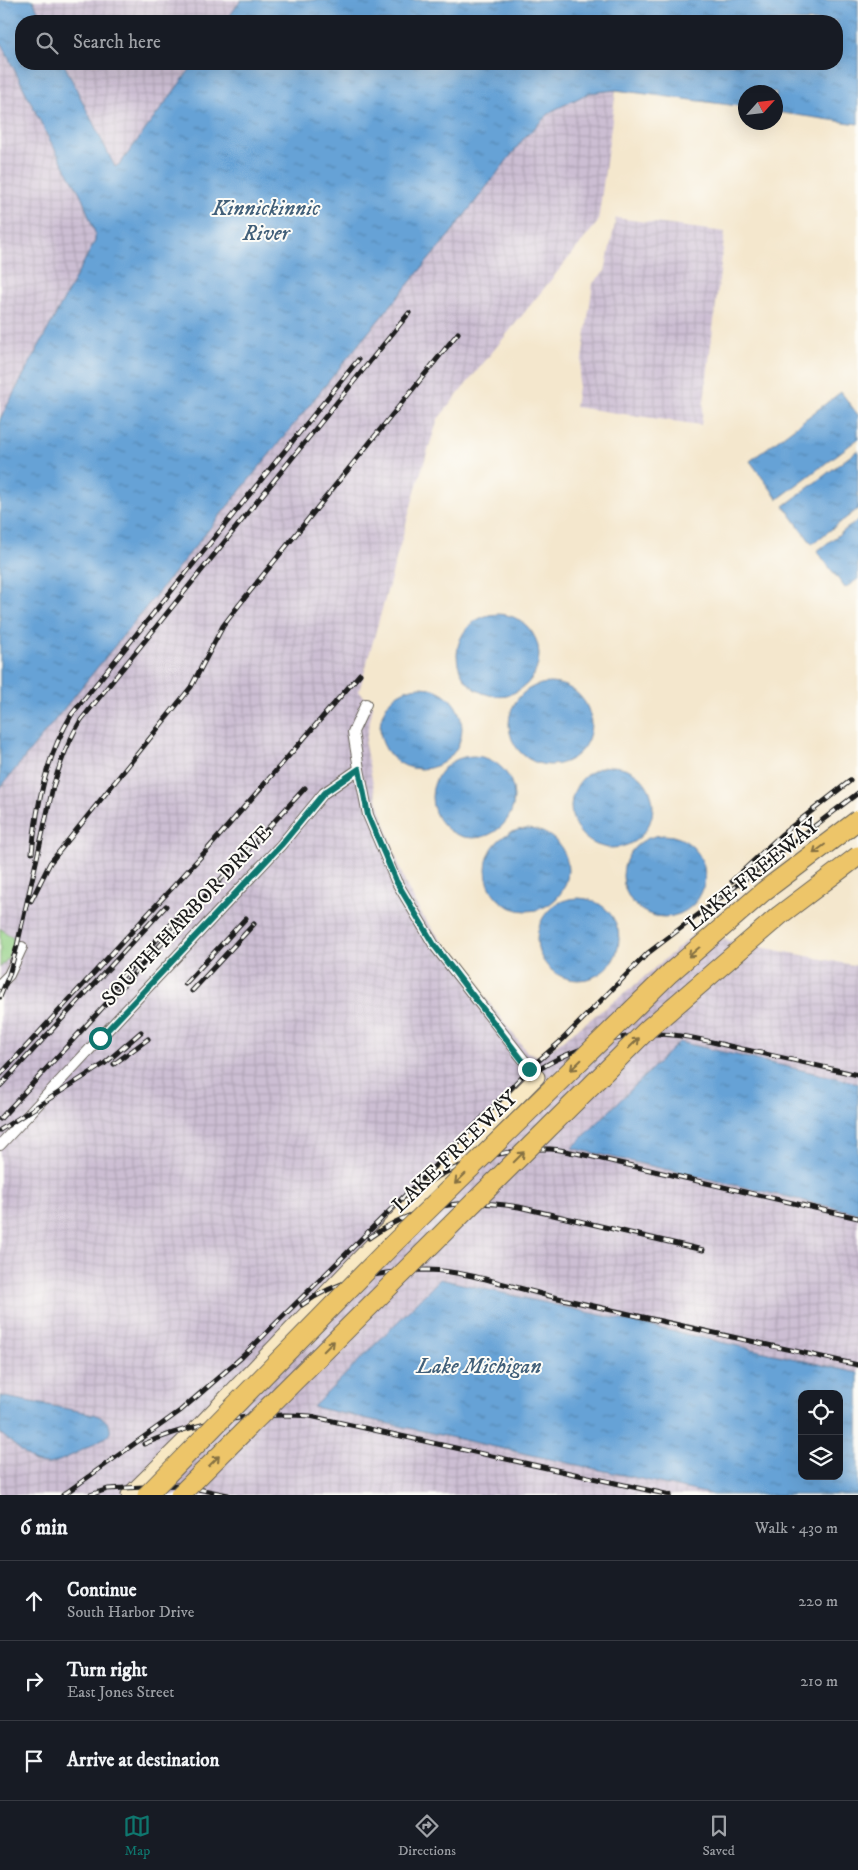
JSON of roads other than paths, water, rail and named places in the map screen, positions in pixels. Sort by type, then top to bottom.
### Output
[{"type":"highway","name":"LAKE FREEWAY","points":[[146,1495],[390,1248],[670,973],[764,891],[858,820]]},
{"type":"highway","points":[[180,1495],[648,1029],[780,915],[858,856]]},
{"type":"street","points":[[129,1495],[201,1424],[426,1189],[537,1078],[434,945],[396,881],[368,815],[359,769],[353,732],[366,704]]},
{"type":"street","name":"SOUTH HARBOR DRIVE","points":[[0,1145],[281,845],[324,793],[359,769]]},
{"type":"street","points":[[0,984],[9,975],[22,947]]},
{"type":"water","name":"Kinnickinnic River","points":[[0,0],[33,0],[40,15],[15,15],[15,70],[67,70],[115,167],[120,164],[190,70],[843,70],[843,15],[230,15],[241,0],[858,0],[858,124],[783,113],[783,85],[738,85],[738,106],[616,90],[589,93],[552,111],[525,137],[451,233],[362,340],[0,788],[0,419],[95,241],[95,233],[81,195],[49,139],[0,41]]},
{"type":"water","points":[[841,392],[858,415],[858,439],[778,499],[750,461]]},
{"type":"water","points":[[858,450],[858,509],[812,544],[784,506]]},
{"type":"water","points":[[858,520],[858,579],[845,588],[817,551]]},
{"type":"water","points":[[498,614],[514,618],[527,626],[535,639],[539,655],[535,671],[527,684],[514,692],[498,696],[482,692],[469,684],[461,671],[457,655],[461,639],[469,626],[482,618]]},
{"type":"water","points":[[550,683],[566,687],[579,695],[587,708],[591,724],[587,740],[579,753],[566,761],[550,765],[534,761],[521,753],[513,740],[509,724],[513,708],[521,695],[534,687]]},
{"type":"water","points":[[421,687],[437,691],[450,699],[458,712],[462,728],[458,744],[450,757],[437,765],[421,769],[405,765],[392,757],[384,744],[380,728],[384,712],[392,699],[405,691]]},
{"type":"water","points":[[473,756],[489,760],[502,768],[510,781],[514,797],[510,813],[502,826],[489,834],[473,838],[457,834],[444,826],[436,813],[432,797],[436,781],[444,768],[457,760]]},
{"type":"water","points":[[612,766],[628,770],[641,778],[649,791],[653,807],[649,823],[641,836],[628,844],[612,848],[596,844],[583,836],[575,823],[571,807],[575,791],[583,778],[596,770]]},
{"type":"water","points":[[527,829],[543,833],[556,841],[564,854],[568,870],[564,886],[556,899],[543,907],[527,911],[511,907],[498,899],[490,886],[486,870],[490,854],[498,841],[511,833]]},
{"type":"water","points":[[664,835],[680,839],[693,847],[701,860],[705,876],[701,892],[693,905],[680,913],[664,917],[648,913],[635,905],[627,892],[623,876],[627,860],[635,847],[648,839]]},
{"type":"water","points":[[578,898],[594,902],[607,910],[615,923],[619,939],[615,955],[607,968],[594,976],[578,980],[562,976],[549,968],[541,955],[537,939],[541,923],[549,910],[562,902]]},
{"type":"water","points":[[679,1042],[858,1083],[858,1213],[572,1148]]},
{"type":"water","name":"Lake Michigan","points":[[440,1279],[858,1373],[858,1495],[714,1495],[313,1407]]},
{"type":"water","points":[[0,1396],[94,1414],[108,1423],[110,1433],[90,1446],[62,1460],[49,1464],[35,1462],[0,1433]]},
{"type":"railway","points":[[0,997],[9,975],[17,946],[53,787],[65,752],[81,720],[409,313]]},
{"type":"railway","points":[[31,901],[50,863],[191,687],[223,626],[458,333]]},
{"type":"railway","points":[[32,853],[44,781],[55,747],[72,714],[358,360]]},
{"type":"railway","points":[[0,1075],[206,851],[360,674]]},
{"type":"railway","points":[[732,881],[781,835],[850,781]]},
{"type":"railway","points":[[0,1119],[305,788]]},
{"type":"railway","points":[[63,1495],[180,1411],[242,1357],[470,1131],[529,1069],[560,1042],[648,953],[858,793]]},
{"type":"railway","points":[[0,1086],[166,906]]},
{"type":"railway","points":[[107,993],[177,918]]},
{"type":"railway","points":[[185,984],[246,918]]},
{"type":"railway","points":[[192,991],[254,924]]},
{"type":"railway","points":[[0,1130],[104,1064],[141,1032]]},
{"type":"railway","points":[[530,1076],[557,1059],[592,1046],[627,1037],[659,1034],[701,1040],[858,1075]]},
{"type":"railway","points":[[114,1064],[148,1039]]},
{"type":"railway","points":[[418,1188],[464,1164],[498,1154],[533,1149],[553,1149],[858,1218]]},
{"type":"railway","points":[[369,1238],[387,1227],[423,1211],[441,1206],[478,1203],[519,1207],[703,1250]]},
{"type":"railway","points":[[302,1305],[346,1282],[362,1278],[412,1270],[444,1271],[858,1365]]},
{"type":"railway","points":[[144,1444],[204,1424],[225,1420],[267,1416],[310,1416],[670,1495]]},
{"type":"railway","points":[[90,1495],[108,1489],[178,1485],[228,1495]]}]
